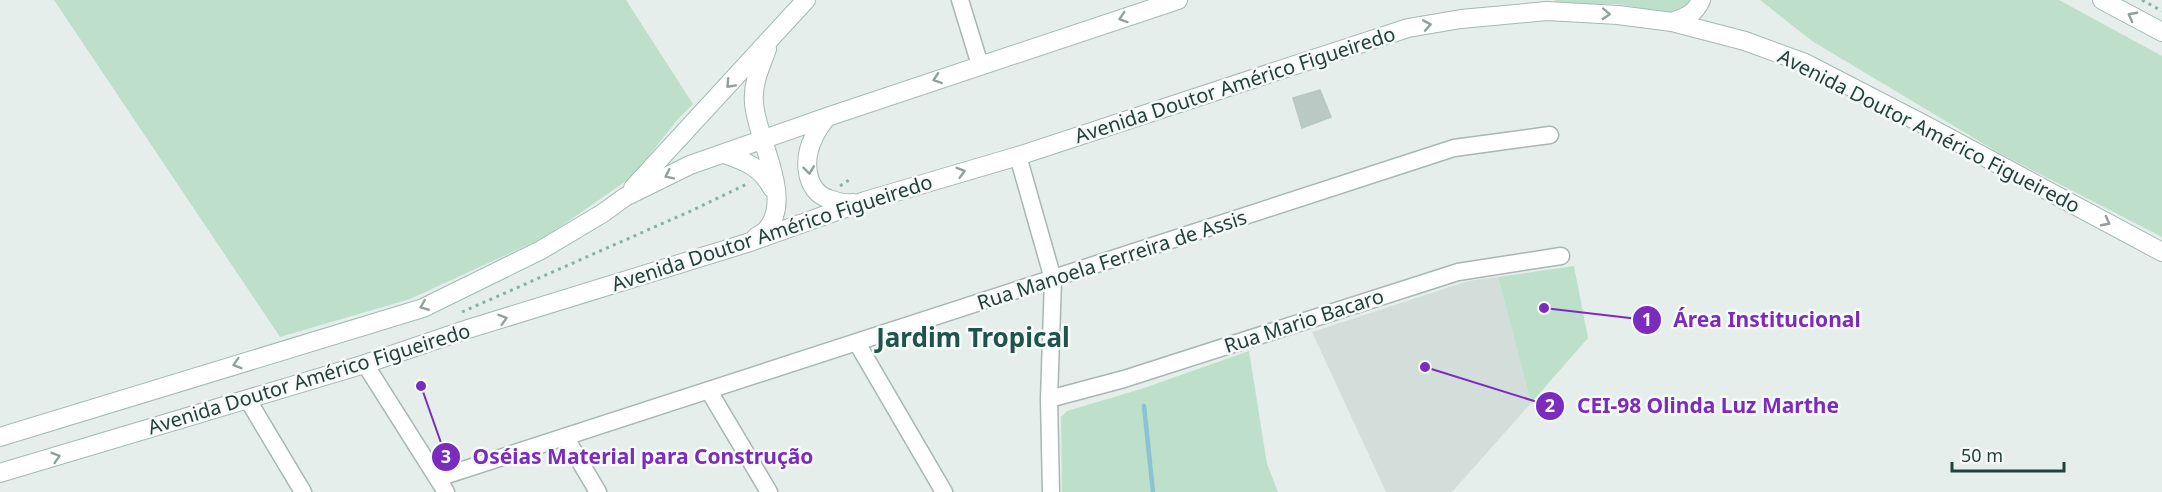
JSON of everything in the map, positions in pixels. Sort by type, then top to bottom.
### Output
[{"type":"main road","points":[[625,197],[806,0]]},
{"type":"main road","name":"Avenida Doutor Américo Figueiredo","points":[[0,436],[423,308],[541,250],[625,197],[690,165],[826,117],[1178,0]]},
{"type":"main road","points":[[1672,22],[1691,15],[1698,8],[1701,0]]},
{"type":"main road","points":[[2102,0],[2162,32]]},
{"type":"main road","name":"Avenida Doutor Américo Figueiredo","points":[[0,474],[248,400],[747,243],[865,201],[1018,156],[1408,28],[1545,6],[1672,22],[1745,41],[1805,63],[2162,252]]},
{"type":"main road","points":[[747,243],[768,229],[775,212],[776,195],[772,171],[753,96],[770,41]]},
{"type":"main road","points":[[826,117],[813,138],[809,152],[807,166],[813,186],[823,197],[834,201],[848,204],[865,201]]},
{"type":"main road","points":[[724,154],[755,166],[767,178],[776,195]]},
{"type":"street","points":[[960,0],[980,65]]},
{"type":"street","name":"Rua Manoela Ferreira de Assis","points":[[442,485],[566,438],[1454,148],[1550,135]]},
{"type":"street","points":[[1018,156],[1053,279],[1049,399],[1051,492]]},
{"type":"street","name":"Rua Mario Bacaro","points":[[1049,399],[1124,379],[1458,272],[1561,256]]},
{"type":"street","points":[[857,343],[944,492]]},
{"type":"street","points":[[364,364],[442,485]]},
{"type":"street","points":[[709,391],[769,492]]},
{"type":"street","points":[[248,400],[303,492]]},
{"type":"street","points":[[566,438],[598,492]]},
{"type":"path","points":[[2142,0],[2162,10]]},
{"type":"shaded area","points":[[1498,277],[1531,403],[1452,492],[1386,492],[1312,332],[1468,281]]},
{"type":"green space","points":[[54,0],[626,0],[693,104],[678,119],[632,177],[547,236],[410,299],[280,337]]},
{"type":"green space","points":[[1554,0],[1695,0],[1680,13],[1668,13],[1617,4],[1561,4]]},
{"type":"green space","points":[[1760,0],[2059,0],[2162,56],[2162,237],[1999,153],[1812,41]]},
{"type":"green space","points":[[1574,266],[1588,338],[1531,403],[1498,277]]},
{"type":"green space","points":[[1249,351],[1267,464],[1278,492],[1062,492],[1061,417],[1067,411],[1141,389]]},
{"type":"building","points":[[1320,90],[1331,117],[1302,128],[1293,98]]},
{"type":"waterway","points":[[1144,406],[1153,492]]},
{"type":"place","name":"Área Institucional","points":[[1544,308]]},
{"type":"place","name":"CEI-98 Olinda Luz Marthe","points":[[1425,367]]},
{"type":"place","name":"Oséias Material para Construção","points":[[421,386]]},
{"type":"district","name":"Jardim Tropical","points":[[973,338]]}]
